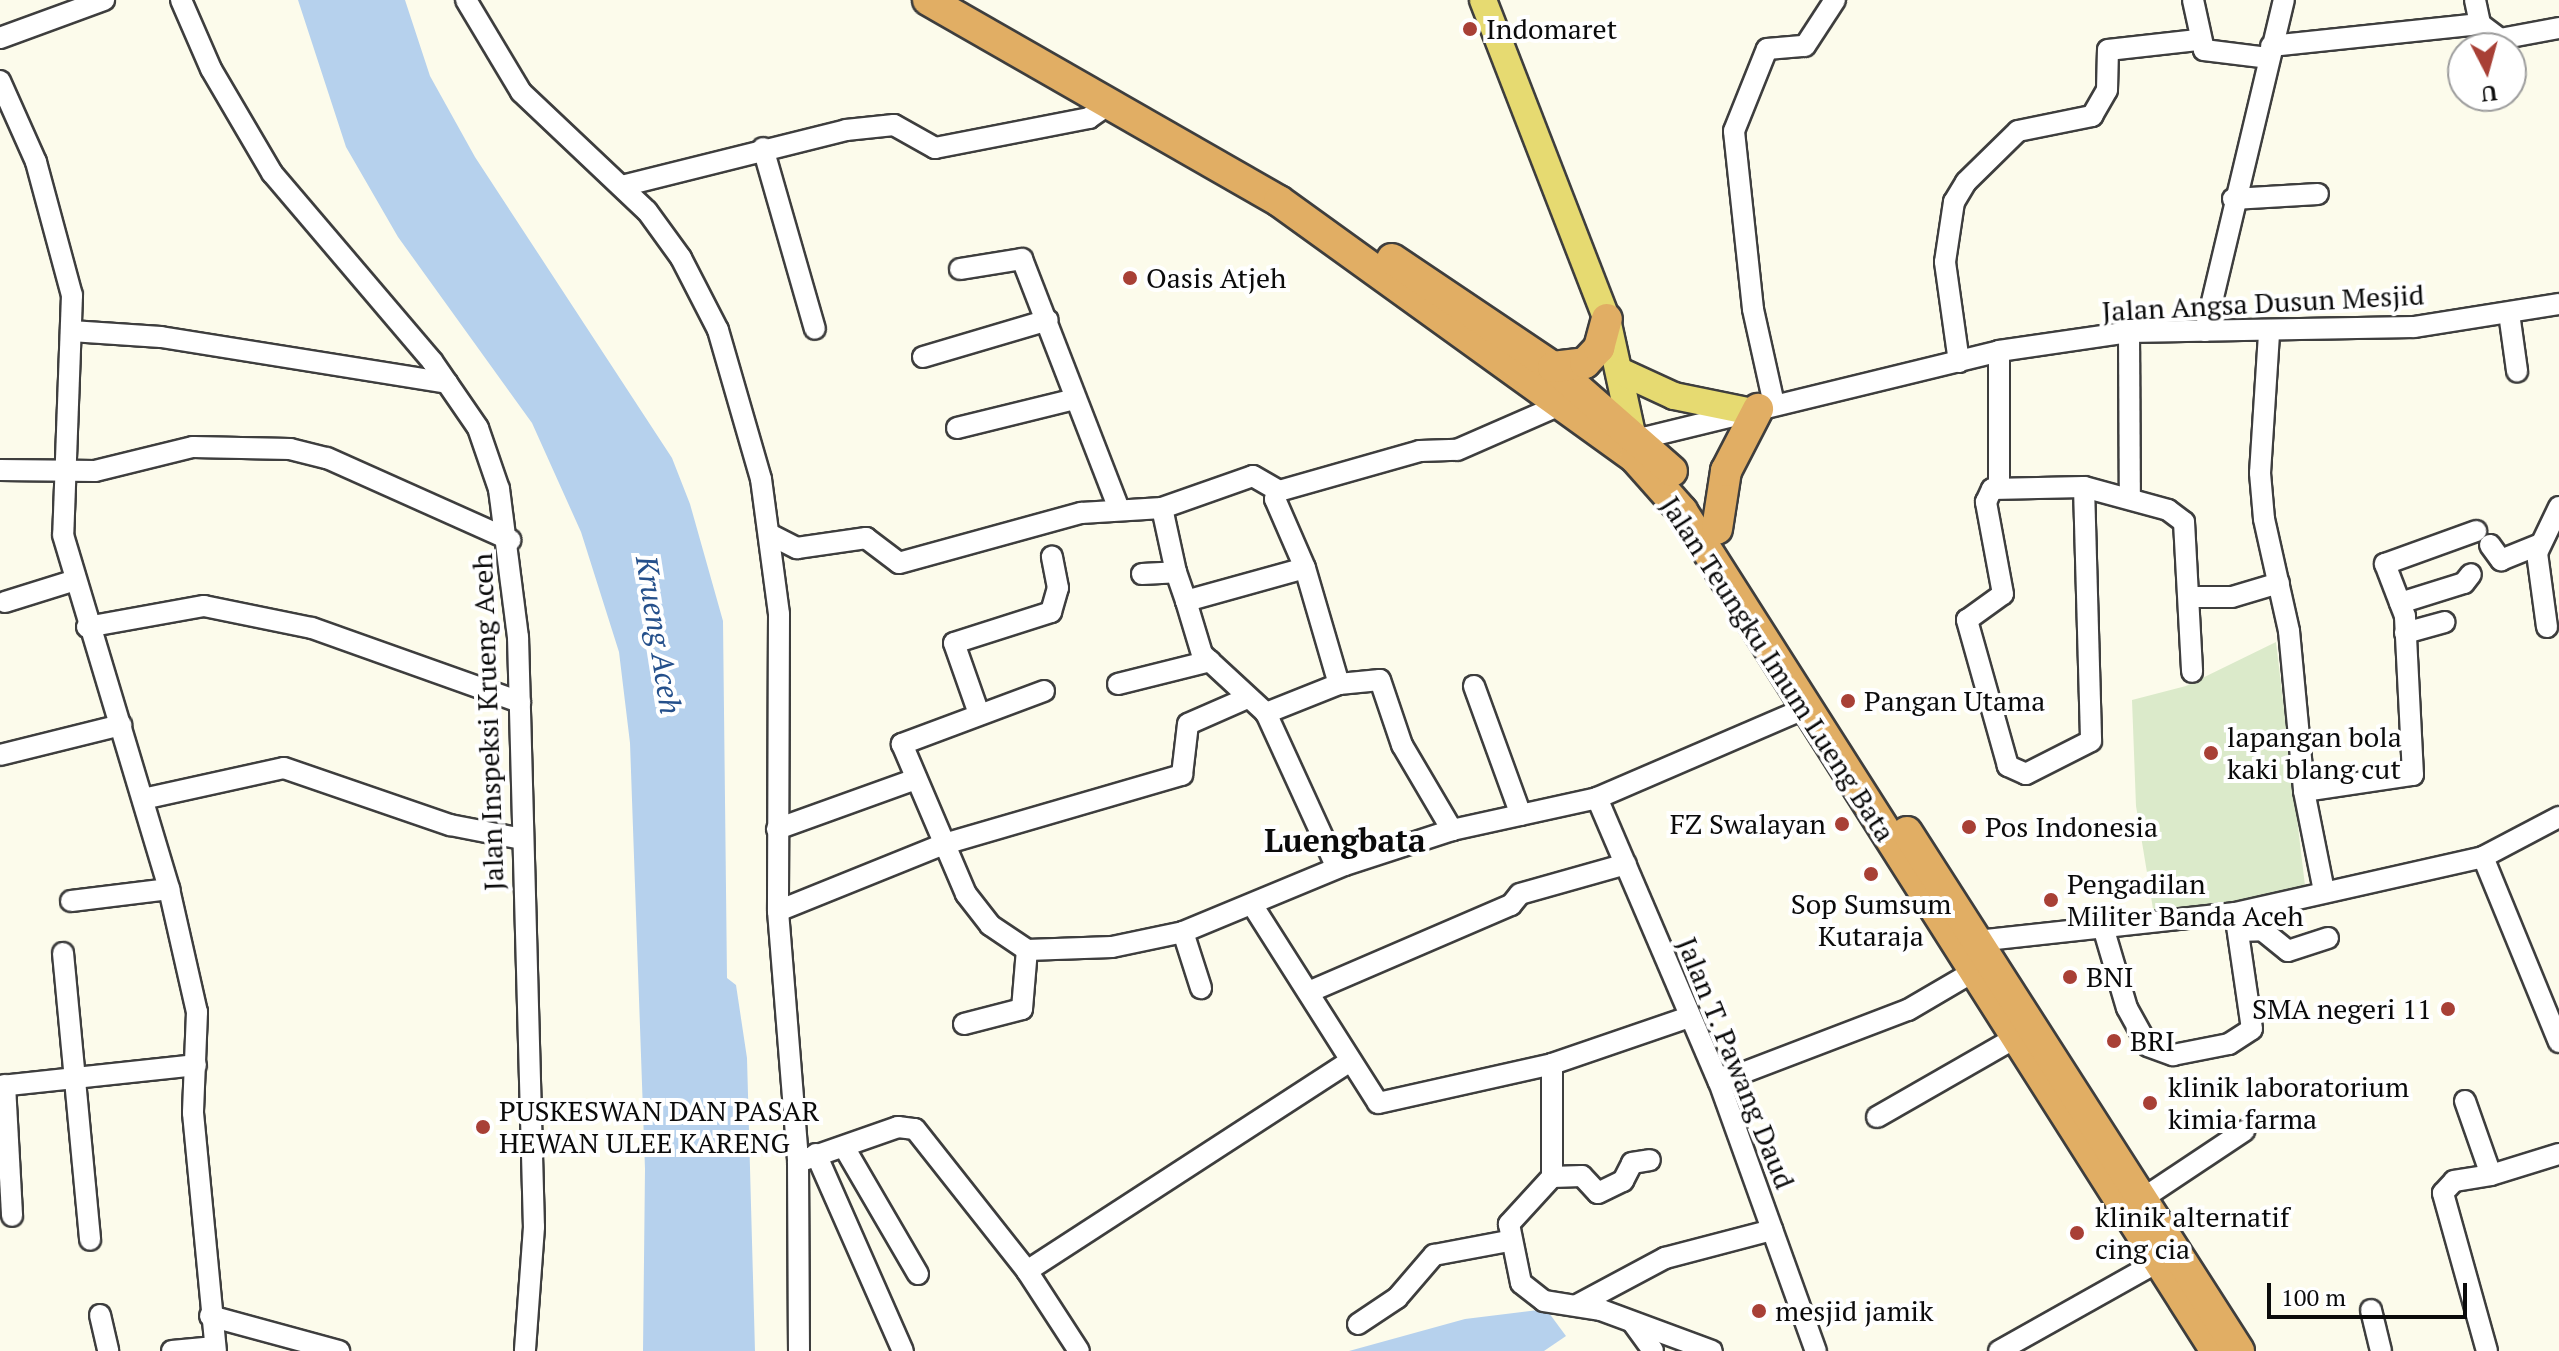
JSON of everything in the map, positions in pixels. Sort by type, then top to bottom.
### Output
[{"type":"highway","name":"Jalan Teungku Imum Lueng Bata","points":[[928,0],[1327,225],[1560,405],[1635,458],[1682,511],[1806,708],[1848,758],[1977,941],[2239,1351]]},
{"type":"highway","name":"Jalan Teungku Imum Lueng Bata","points":[[967,0],[1553,367],[1637,433],[1717,529],[1971,973],[2156,1263],[2216,1351]]},
{"type":"highway","points":[[1553,367],[1585,363],[1599,348],[1607,319]]},
{"type":"highway","points":[[1717,529],[1726,471],[1760,408]]},
{"type":"main road","points":[[1483,0],[1607,319],[1637,433]]},
{"type":"main road","points":[[1622,372],[1674,396],[1760,408]]},
{"type":"street","points":[[0,38],[104,0]]},
{"type":"street","name":"Jalan Inspeksi Krueng Aceh","points":[[181,0],[211,69],[272,173],[447,383],[478,428],[510,540],[520,702],[534,1227],[525,1351]]},
{"type":"street","points":[[466,0],[521,92],[622,186],[681,258],[718,330],[773,536],[778,911],[807,1158],[799,1351]]},
{"type":"street","points":[[1760,408],[1734,131],[1767,49],[1805,46],[1835,0]]},
{"type":"street","points":[[2193,0],[2197,40],[2213,55],[2270,52],[2480,24]]},
{"type":"street","points":[[2205,331],[2233,199],[2284,0]]},
{"type":"street","points":[[2475,0],[2480,24],[2500,39],[2559,28]]},
{"type":"street","points":[[1959,362],[1945,262],[1954,202],[1966,182],[2018,131],[2092,116],[2107,90],[2108,50],[2197,40]]},
{"type":"street","points":[[0,81],[63,248],[71,331],[63,535],[87,627],[121,725],[169,889],[197,1012],[193,1113],[215,1349],[172,1351]]},
{"type":"street","points":[[622,186],[763,148],[894,125],[935,148],[1089,118],[1109,104]]},
{"type":"street","points":[[763,148],[815,329]]},
{"type":"street","points":[[2233,199],[2318,194]]},
{"type":"street","points":[[960,269],[1022,259],[1118,506]]},
{"type":"street","name":"Jalan Angsa Dusun Mesjid","points":[[1637,433],[1760,408],[1999,351],[2129,332],[2269,334],[2414,327],[2559,304]]},
{"type":"street","points":[[2509,313],[2517,371]]},
{"type":"street","points":[[923,357],[1048,320]]},
{"type":"street","points":[[71,331],[176,339],[447,383]]},
{"type":"street","points":[[2129,332],[2130,498]]},
{"type":"street","points":[[2269,334],[2260,473],[2279,583],[2304,791],[2324,891]]},
{"type":"street","points":[[1999,351],[1999,487],[1986,502],[2003,594],[1967,620],[2008,766],[2026,774],[2091,741],[2084,487]]},
{"type":"street","points":[[957,428],[1075,399]]},
{"type":"street","points":[[773,536],[809,548],[866,538],[899,563],[1118,506],[1162,508],[1253,476],[1279,491],[1420,451],[1457,450],[1560,405]]},
{"type":"street","points":[[0,470],[121,468],[193,447],[290,449],[327,458],[510,540]]},
{"type":"street","points":[[1999,487],[2084,487],[2130,498],[2184,522],[2192,672]]},
{"type":"street","points":[[1279,491],[1275,499],[1305,568],[1339,684]]},
{"type":"street","points":[[2547,627],[2538,545],[2559,507]]},
{"type":"street","points":[[1162,508],[1196,643],[1245,699],[1266,713],[1337,868]]},
{"type":"street","points":[[2304,791],[2413,775],[2405,633],[2388,559],[2483,538],[2501,560],[2538,545]]},
{"type":"street","points":[[978,711],[954,643],[1051,612],[1058,588],[1052,557]]},
{"type":"street","points":[[1186,601],[1305,568]]},
{"type":"street","points":[[1142,574],[1176,572]]},
{"type":"street","points":[[2400,603],[2464,583],[2471,574]]},
{"type":"street","points":[[5,602],[75,580]]},
{"type":"street","points":[[2190,597],[2232,597],[2279,583]]},
{"type":"street","points":[[87,627],[204,606],[312,628],[520,702]]},
{"type":"street","points":[[2405,633],[2445,622]]},
{"type":"street","points":[[1118,684],[1210,661]]},
{"type":"street","points":[[1266,713],[1339,684],[1380,680],[1402,745],[1452,830]]},
{"type":"street","points":[[1474,686],[1521,815]]},
{"type":"street","points":[[1044,691],[978,711],[904,740],[916,779],[944,844],[990,925],[1027,950],[1112,947],[1183,932],[1253,906],[1337,868],[1452,830],[1597,798],[1806,708]]},
{"type":"street","points":[[778,911],[944,844],[1182,775],[1188,724],[1245,699]]},
{"type":"street","points":[[0,755],[121,725]]},
{"type":"street","points":[[143,799],[284,768],[450,825],[522,839]]},
{"type":"street","points":[[777,829],[916,779]]},
{"type":"street","name":"Jalan T. Pawang Daud","points":[[1597,798],[1719,1082],[1816,1351]]},
{"type":"street","points":[[1977,941],[2103,927],[2236,922],[2324,891],[2483,857],[2559,817]]},
{"type":"street","points":[[2483,857],[2559,1042]]},
{"type":"street","points":[[1311,991],[1511,905],[1520,894],[1626,864]]},
{"type":"street","points":[[71,901],[169,889]]},
{"type":"street","points":[[1253,906],[1311,991],[1368,1097],[1386,1104],[1552,1064],[1689,1017]]},
{"type":"street","points":[[2103,927],[2127,1008],[2148,1046],[2173,1055],[2229,1044],[2252,1029],[2236,922]]},
{"type":"street","points":[[2236,922],[2262,930],[2288,951],[2328,938]]},
{"type":"street","points":[[1183,932],[1201,988]]},
{"type":"street","points":[[964,1024],[1022,1009],[1027,950]]},
{"type":"street","points":[[63,953],[90,1240]]},
{"type":"street","points":[[1719,1082],[1908,1010],[1971,973]]},
{"type":"street","points":[[1877,1117],[2013,1039]]},
{"type":"street","points":[[1027,1271],[1349,1062]]},
{"type":"street","points":[[1552,1064],[1552,1177]]},
{"type":"street","points":[[12,1216],[3,1085],[196,1065]]},
{"type":"street","points":[[2465,1101],[2491,1175]]},
{"type":"street","points":[[807,1158],[915,1129],[1027,1271],[1079,1351]]},
{"type":"street","points":[[2142,1199],[2244,1131]]},
{"type":"street","points":[[844,1147],[918,1274]]},
{"type":"street","points":[[2487,1351],[2443,1193],[2454,1181],[2491,1175],[2559,1154]]},
{"type":"street","points":[[807,1158],[903,1351]]},
{"type":"street","points":[[1650,1160],[1632,1163],[1623,1181],[1598,1193],[1582,1176],[1552,1177],[1511,1219],[1508,1241],[1529,1294],[1577,1305],[1712,1351]]},
{"type":"street","points":[[1577,1305],[1665,1258],[1772,1230]]},
{"type":"street","points":[[1358,1324],[1397,1298],[1434,1255],[1508,1241]]},
{"type":"street","points":[[1999,1351],[2156,1263]]},
{"type":"street","points":[[2371,1310],[2381,1351]]},
{"type":"street","points":[[100,1315],[108,1351]]},
{"type":"street","points":[[210,1316],[339,1351]]},
{"type":"street","points":[[1633,1323],[1653,1351]]},
{"type":"green space","name":"lapangan bola kaki blang cut","points":[[2276,642],[2306,894],[2155,921],[2136,806],[2132,700],[2186,686]]},
{"type":"water","name":"Krueng Aceh","points":[[298,0],[405,0],[430,76],[475,157],[672,458],[690,504],[723,621],[727,978],[736,985],[747,1058],[755,1351],[643,1351],[645,1169],[630,743],[619,652],[581,532],[532,423],[398,237],[346,147]]},
{"type":"water","points":[[1546,1309],[1566,1336],[1544,1351],[1349,1351],[1465,1319]]},
{"type":"place","name":"Indomaret","points":[[1470,29]]},
{"type":"place","name":"Oasis Atjeh","points":[[1130,278]]},
{"type":"place","name":"Pangan Utama","points":[[1848,701]]},
{"type":"place","name":"lapangan bola kaki blang cut","points":[[2211,753]]},
{"type":"place","name":"FZ Swalayan","points":[[1842,824]]},
{"type":"place","name":"Pos Indonesia","points":[[1969,827]]},
{"type":"place","name":"Sop Sumsum Kutaraja","points":[[1871,874]]},
{"type":"place","name":"Pengadilan Militer Banda Aceh","points":[[2051,900]]},
{"type":"place","name":"BNI","points":[[2070,977]]},
{"type":"place","name":"SMA negeri 11","points":[[2448,1009]]},
{"type":"place","name":"BRI","points":[[2114,1041]]},
{"type":"place","name":"klinik laboratorium kimia farma","points":[[2150,1103]]},
{"type":"place","name":"PUSKESWAN DAN PASAR HEWAN ULEE KARENG","points":[[483,1127]]},
{"type":"place","name":"klinik alternatif cing cia","points":[[2077,1233]]},
{"type":"place","name":"mesjid jamik","points":[[1759,1311]]},
{"type":"district","name":"Luengbata","points":[[1345,840]]}]
